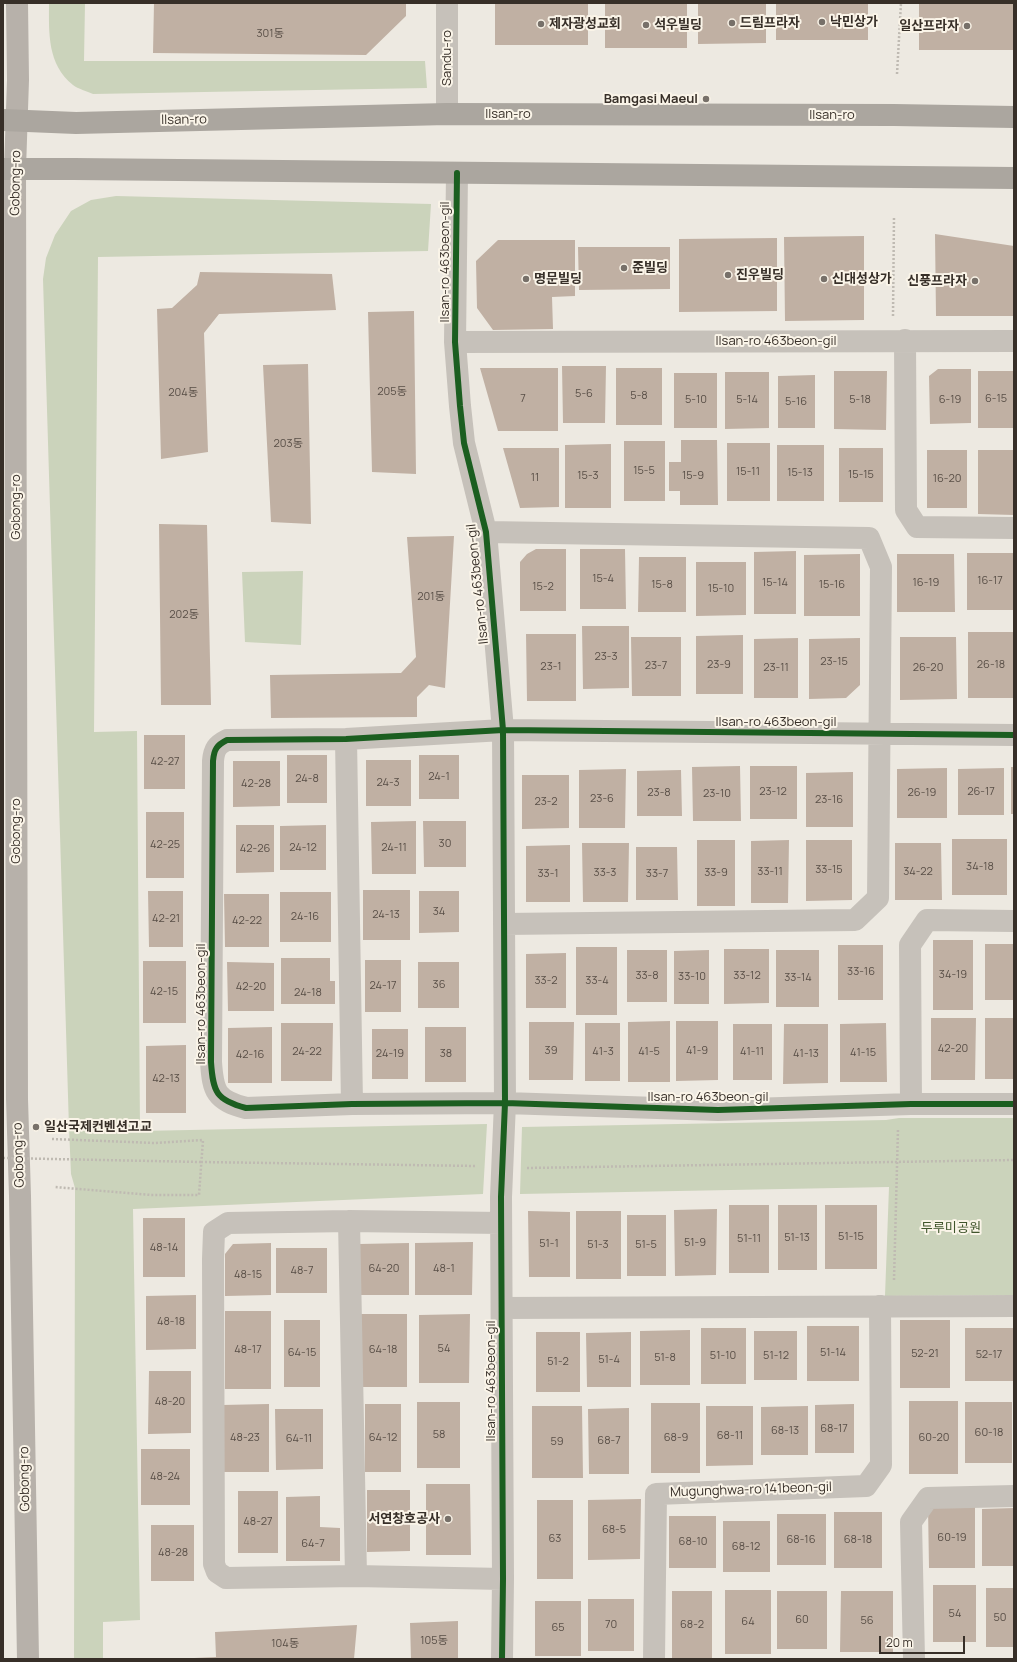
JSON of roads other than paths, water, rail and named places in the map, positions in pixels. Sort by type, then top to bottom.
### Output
[{"type":"main road","name":"Gobong-ro","points":[[17,3],[10,120],[9,169],[17,1099],[28,1659]]},
{"type":"main road","name":"Ilsan-ro","points":[[10,120],[76,123],[447,114],[894,115],[1014,117]]},
{"type":"main road","points":[[9,169],[1014,178]]},
{"type":"street","name":"Sandu-ro","points":[[447,3],[447,114]]},
{"type":"street","name":"Ilsan-ro 463beon-gil","points":[[457,173],[455,342],[464,443],[486,532],[503,730],[505,1103],[501,1167],[502,1659]]},
{"type":"street","points":[[905,340],[906,510],[918,527],[1014,528]]},
{"type":"street","name":"Ilsan-ro 463beon-gil","points":[[455,342],[1014,341]]},
{"type":"street","name":"Ilsan-ro 463beon-gil","points":[[486,532],[869,538],[881,567],[880,733]]},
{"type":"street","name":"Ilsan-ro 463beon-gil","points":[[1014,735],[503,730],[346,739],[227,740],[218,744],[213,752],[211,1054],[213,1082],[219,1095],[230,1104],[246,1108],[352,1104],[505,1103],[718,1110],[911,1104],[1014,1104]]},
{"type":"street","points":[[504,924],[855,920],[878,898],[880,733]]},
{"type":"street","points":[[346,739],[352,1104]]},
{"type":"street","points":[[911,1104],[910,945],[927,920],[1014,921]]},
{"type":"street","points":[[501,1223],[349,1221],[228,1223],[214,1232],[214,1564],[217,1572],[226,1578],[356,1576],[503,1579]]},
{"type":"street","points":[[349,1221],[356,1576]]},
{"type":"street","name":"Mugunghwa-ro 141beon-gil","points":[[654,1659],[656,1494],[866,1486],[881,1465],[880,1306]]},
{"type":"street","name":"Ilsan-ro 463beon-gil","points":[[502,1308],[1014,1306]]},
{"type":"street","points":[[914,1659],[911,1522],[928,1498],[1014,1496]]},
{"type":"place","name":"낙민상가","points":[[822,22]]},
{"type":"place","name":"드림프라자","points":[[732,23]]},
{"type":"place","name":"제자광성교회","points":[[541,24]]},
{"type":"place","name":"석우빌딩","points":[[646,25]]},
{"type":"place","name":"일산프라자","points":[[967,26]]},
{"type":"place","name":"Bamgasi Maeul","points":[[706,99]]},
{"type":"place","name":"준빌딩","points":[[624,268]]},
{"type":"place","name":"진우빌딩","points":[[728,275]]},
{"type":"place","name":"명문빌딩","points":[[526,279]]},
{"type":"place","name":"신대성상가","points":[[824,279]]},
{"type":"place","name":"신풍프라자","points":[[975,281]]},
{"type":"place","name":"일산국제컨벤션고교","points":[[36,1127]]},
{"type":"place","name":"서연창호공사","points":[[448,1519]]},
{"type":"park label","name":"두루미공원","points":[[951,1228]]}]
